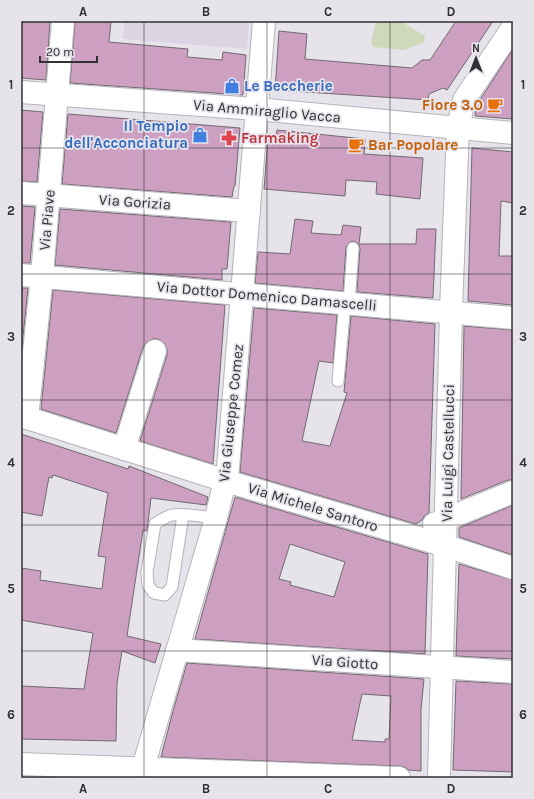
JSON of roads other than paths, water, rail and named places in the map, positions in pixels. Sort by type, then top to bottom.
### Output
[{"type":"street","name":"Via Piave","points":[[24,417],[32,275],[49,196],[63,21]]},
{"type":"street","name":"Via Giuseppe Comez","points":[[142,773],[226,481],[264,21]]},
{"type":"street","name":"Via Luigi Castellucci","points":[[439,778],[451,312],[458,128],[466,96],[513,27]]},
{"type":"street","name":"Via Ammiraglio Vacca","points":[[21,92],[257,109],[513,133]]},
{"type":"street","name":"Via Gorizia","points":[[21,193],[249,211]]},
{"type":"street","name":"Via Dottor Domenico Damascelli","points":[[32,275],[513,318]]},
{"type":"street","points":[[124,449],[155,351]]},
{"type":"street","name":"Via Michele Santoro","points":[[24,417],[226,481],[446,546],[513,568]]},
{"type":"street","points":[[408,535],[513,492]]},
{"type":"street","name":"Via Giotto","points":[[177,650],[513,672]]},
{"type":"street","points":[[21,764],[142,773],[399,778]]},
{"type":"lane","points":[[338,381],[353,248]]},
{"type":"lane","points":[[183,515],[172,586],[165,595],[154,593],[148,585],[147,572],[155,524],[170,515],[183,515],[198,515],[216,518]]},
{"type":"place","name":"Le Beccherie","points":[[232,86]]},
{"type":"place","name":"Fiore 3.0","points":[[495,105]]},
{"type":"place","name":"Il Tempio dell'Acconciatura","points":[[200,135]]},
{"type":"place","name":"Farmaking","points":[[229,138]]},
{"type":"place","name":"Bar Popolare","points":[[356,145]]}]
